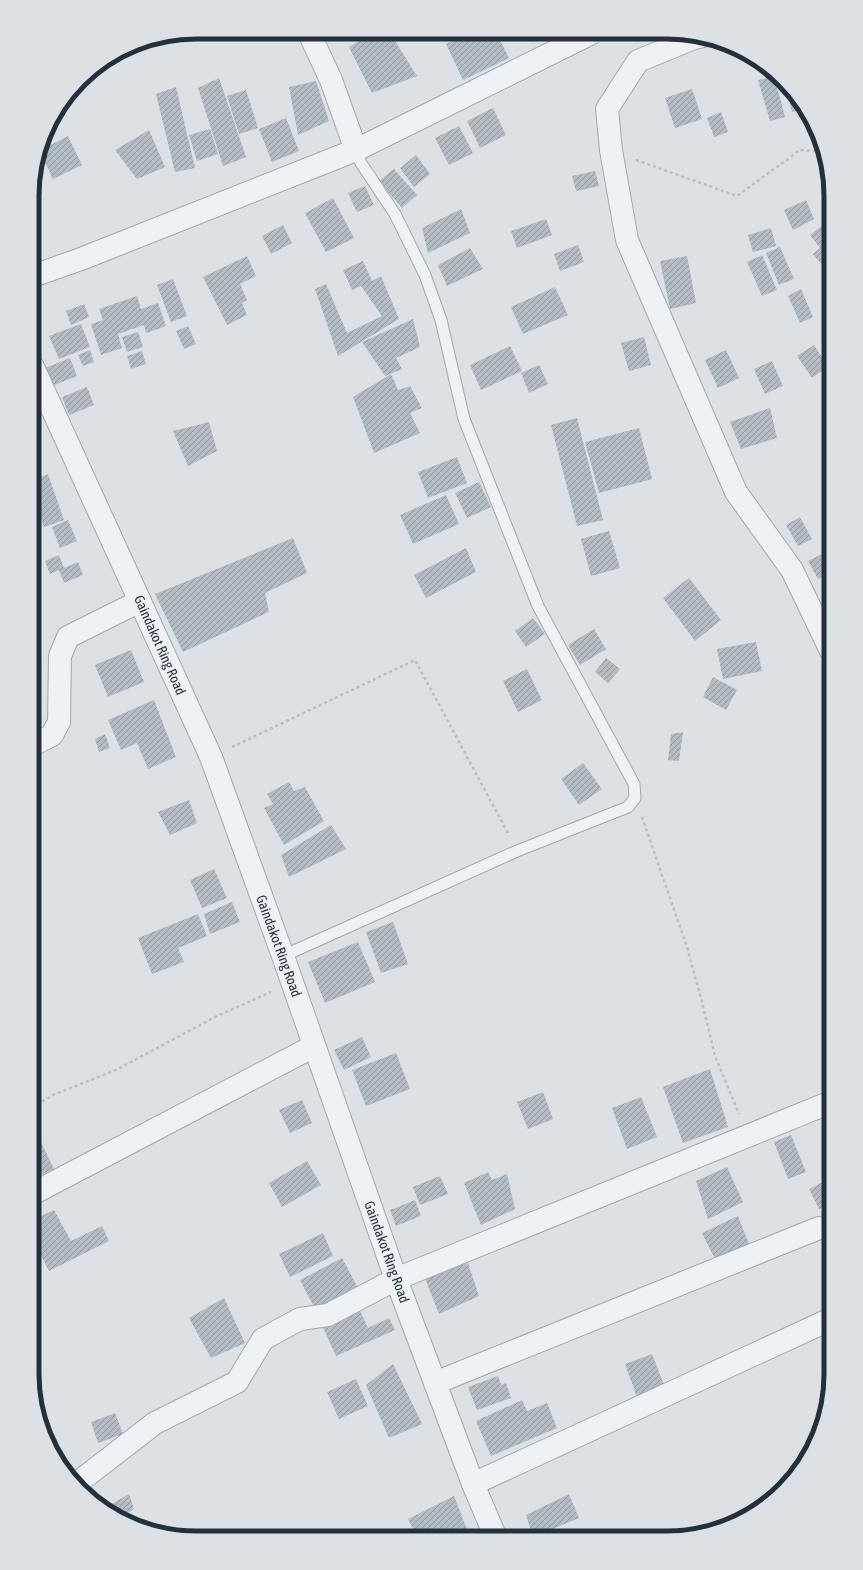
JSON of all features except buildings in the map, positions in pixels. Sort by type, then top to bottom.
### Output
[{"type":"street","points":[[312,39],[331,80],[356,150]]},
{"type":"street","points":[[39,274],[81,259],[356,150],[577,39]]},
{"type":"street","points":[[688,40],[638,61],[607,109],[611,150],[627,240],[736,492],[792,570],[824,636]]},
{"type":"street","name":"Gaindakot Ring Road","points":[[39,380],[211,757],[283,956],[396,1279],[473,1484],[493,1531]]},
{"type":"street","points":[[39,742],[52,735],[59,722],[60,656],[68,637],[140,601]]},
{"type":"street","points":[[39,1190],[314,1046]]},
{"type":"street","points":[[81,1481],[155,1423],[237,1382],[263,1339],[300,1319],[328,1315],[396,1279],[824,1105]]},
{"type":"street","points":[[435,1384],[819,1228]]},
{"type":"street","points":[[473,1484],[824,1322]]},
{"type":"lane","points":[[283,956],[517,851],[628,807],[635,798],[634,784],[538,606],[464,419],[441,320],[425,275],[395,214],[361,163],[356,150]]},
{"type":"path","points":[[611,150],[737,196],[800,150],[818,151]]},
{"type":"path","points":[[211,757],[415,660],[517,851]]},
{"type":"path","points":[[635,798],[687,947],[715,1056],[748,1136]]},
{"type":"path","points":[[39,1104],[53,1095],[116,1070],[217,1016],[292,983]]}]
